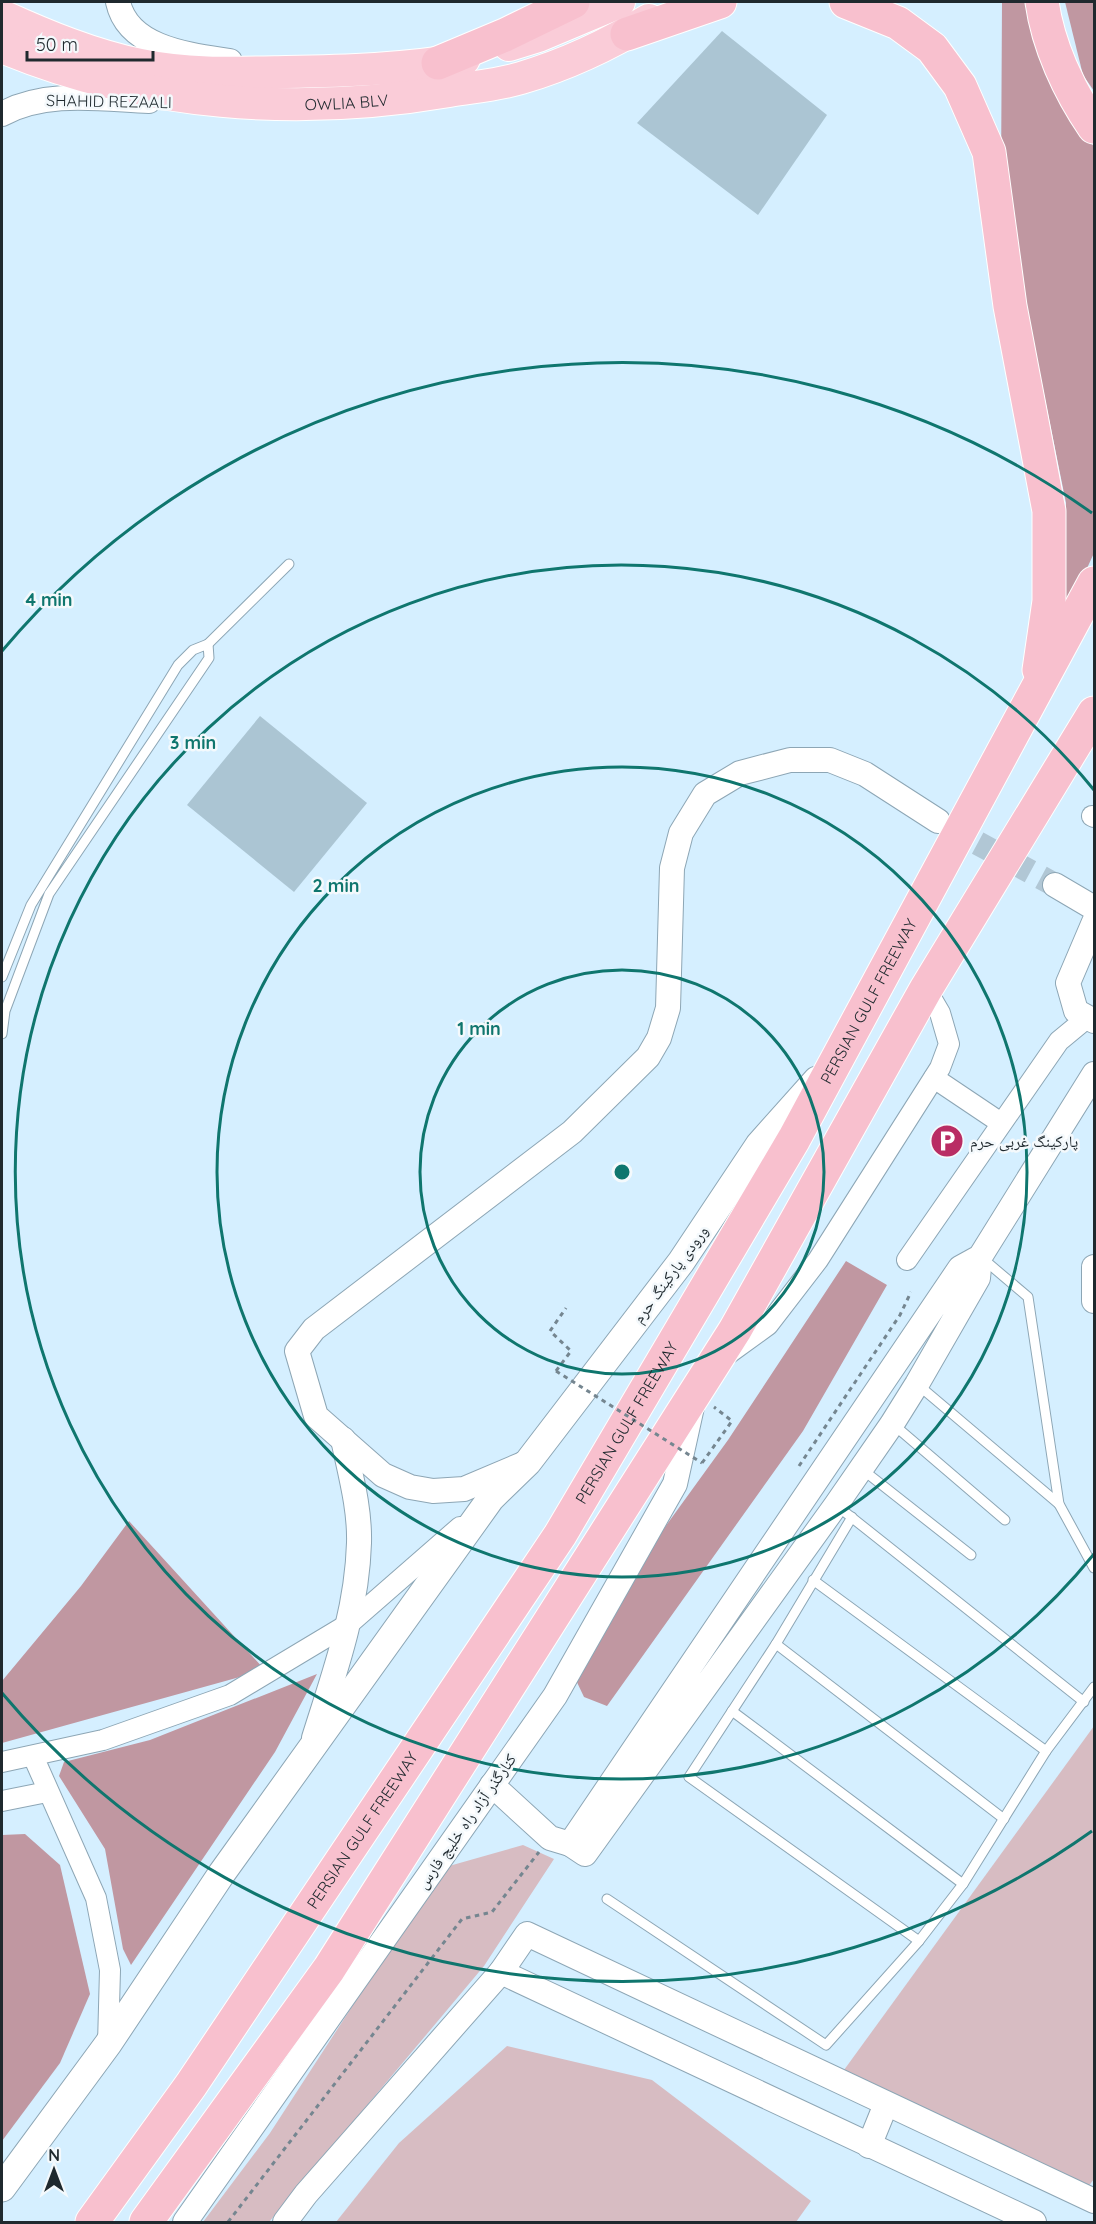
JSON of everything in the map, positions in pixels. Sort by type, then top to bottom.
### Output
[{"type":"highway","points":[[438,63],[573,2]]},
{"type":"highway","name":"OWLIA BLV","points":[[2,16],[69,44],[141,65],[186,72],[279,72],[366,70],[438,63],[471,57],[538,36],[619,2]]},
{"type":"highway","name":"OWLIA BLV","points":[[2,46],[89,78],[149,92],[220,103],[292,105],[365,102],[422,95],[520,78],[627,34],[681,2]]},
{"type":"highway","points":[[627,34],[720,2]]},
{"type":"highway","points":[[846,2],[898,23],[933,48],[960,86],[989,152],[1010,306],[1049,511],[1049,601],[1035,696]]},
{"type":"highway","points":[[1042,2],[1062,69],[1079,106],[1095,127]]},
{"type":"highway","name":"PERSIAN GULF FREEWAY","points":[[92,2223],[191,2085],[560,1535],[789,1148],[1095,583]]},
{"type":"highway","points":[[146,2223],[329,1969],[696,1393],[926,989],[1095,713]]},
{"type":"main road","name":"ورودی پارکینگ حرم","points":[[491,1498],[528,1462],[681,1262],[759,1145],[845,1048]]},
{"type":"main road","points":[[2,2188],[108,2044],[222,1873],[491,1498]]},
{"type":"street","points":[[118,2],[131,27],[147,40],[189,55],[279,72]]},
{"type":"street","name":"SHAHID REZAALI","points":[[2,114],[16,106],[46,98],[220,103]]},
{"type":"street","points":[[528,1462],[464,1489],[433,1491],[410,1487],[383,1475],[316,1416],[297,1351],[314,1329],[572,1132],[648,1057],[660,1038],[668,1008],[672,868],[681,833],[705,794],[740,773],[790,760],[830,760],[865,774],[938,821]]},
{"type":"street","points":[[1054,885],[1095,908]]},
{"type":"street","points":[[908,1260],[1059,1041],[1091,1019],[1076,1011],[1068,982],[1095,922]]},
{"type":"street","points":[[713,1365],[768,1325],[818,1260],[934,1078],[949,1044],[940,1012],[926,989]]},
{"type":"street","points":[[492,1785],[560,1841],[585,1854],[844,1511],[861,1468],[917,1384],[978,1278],[980,1257],[1095,1074]]},
{"type":"street","points":[[934,1078],[1001,1123]]},
{"type":"street","points":[[560,1841],[960,1268],[980,1257]]},
{"type":"street","points":[[1095,1267],[1095,1301]]},
{"type":"street","name":"کنارگذر آزاد راه خلیج فارس","points":[[185,2223],[555,1695],[675,1484],[696,1393]]},
{"type":"street","points":[[308,1756],[351,1623],[359,1542],[356,1503],[343,1439]]},
{"type":"street","points":[[2,1762],[103,1740],[230,1695],[351,1623],[491,1498]]},
{"type":"street","points":[[33,1756],[47,1792],[96,1898],[110,1970],[108,2044]]},
{"type":"street","points":[[2,1801],[47,1792]]},
{"type":"street","points":[[285,2223],[306,2194],[501,1972],[527,1934],[1095,2201]]},
{"type":"street","points":[[501,1972],[1034,2223]]},
{"type":"street","points":[[869,2146],[886,2104]]},
{"type":"lane","points":[[2,976],[31,905],[178,665],[193,650],[208,644],[289,564]]},
{"type":"lane","points":[[2,1034],[5,1011],[49,894],[209,658],[208,644]]},
{"type":"lane","points":[[980,1257],[1028,1298],[1059,1504]]},
{"type":"lane","points":[[917,1384],[1059,1504],[1095,1568]]},
{"type":"lane","points":[[892,1424],[1005,1520]]},
{"type":"lane","points":[[861,1468],[971,1555]]},
{"type":"lane","points":[[919,1941],[689,1777],[776,1644],[813,1580],[844,1511],[1084,1702]]},
{"type":"lane","points":[[813,1580],[1047,1751]]},
{"type":"lane","points":[[776,1644],[1004,1819]]},
{"type":"lane","points":[[607,1899],[826,2045],[919,1941],[963,1884],[1047,1751],[1095,1688]]},
{"type":"lane","points":[[732,1711],[963,1884]]},
{"type":"path","points":[[796,1471],[900,1316],[911,1292]]},
{"type":"path","points":[[566,1308],[550,1331],[571,1351],[556,1371],[702,1463],[732,1421]]},
{"type":"path","points":[[228,2223],[462,1919],[492,1912],[560,1841]]},
{"type":"shaded area","points":[[1002,2],[1033,2],[1071,111],[1094,147],[1094,553],[1056,636],[1066,503],[1001,181]]},
{"type":"shaded area","points":[[1065,2],[1094,2],[1094,91],[1083,75]]},
{"type":"shaded area","points":[[846,1261],[887,1285],[803,1431],[607,1706],[584,1697],[574,1676],[610,1603],[728,1440]]},
{"type":"shaded area","points":[[129,1521],[265,1670],[2,1743],[2,1681],[81,1586]]},
{"type":"shaded area","points":[[317,1674],[275,1752],[131,1965],[123,1949],[105,1849],[59,1776],[64,1762],[150,1740]]},
{"type":"shaded area","points":[[1094,1726],[1094,2179],[1088,2187],[844,2070]]},
{"type":"shaded area","points":[[25,1834],[60,1865],[90,1994],[60,2063],[2,2141],[2,1835]]},
{"type":"shaded area","points":[[523,1845],[554,1859],[484,1966],[269,2222],[203,2222],[270,2133],[442,1868]]},
{"type":"shaded area","points":[[507,2046],[652,2080],[811,2201],[796,2222],[336,2222],[399,2143]]},
{"type":"building","points":[[722,31],[827,115],[758,215],[637,123]]},
{"type":"building","points":[[260,716],[367,803],[294,892],[187,805]]},
{"type":"tunnel","points":[[946,826],[1055,885]]},
{"type":"place","name":"پارکینگ غربی حرم","points":[[947,1141]]}]
